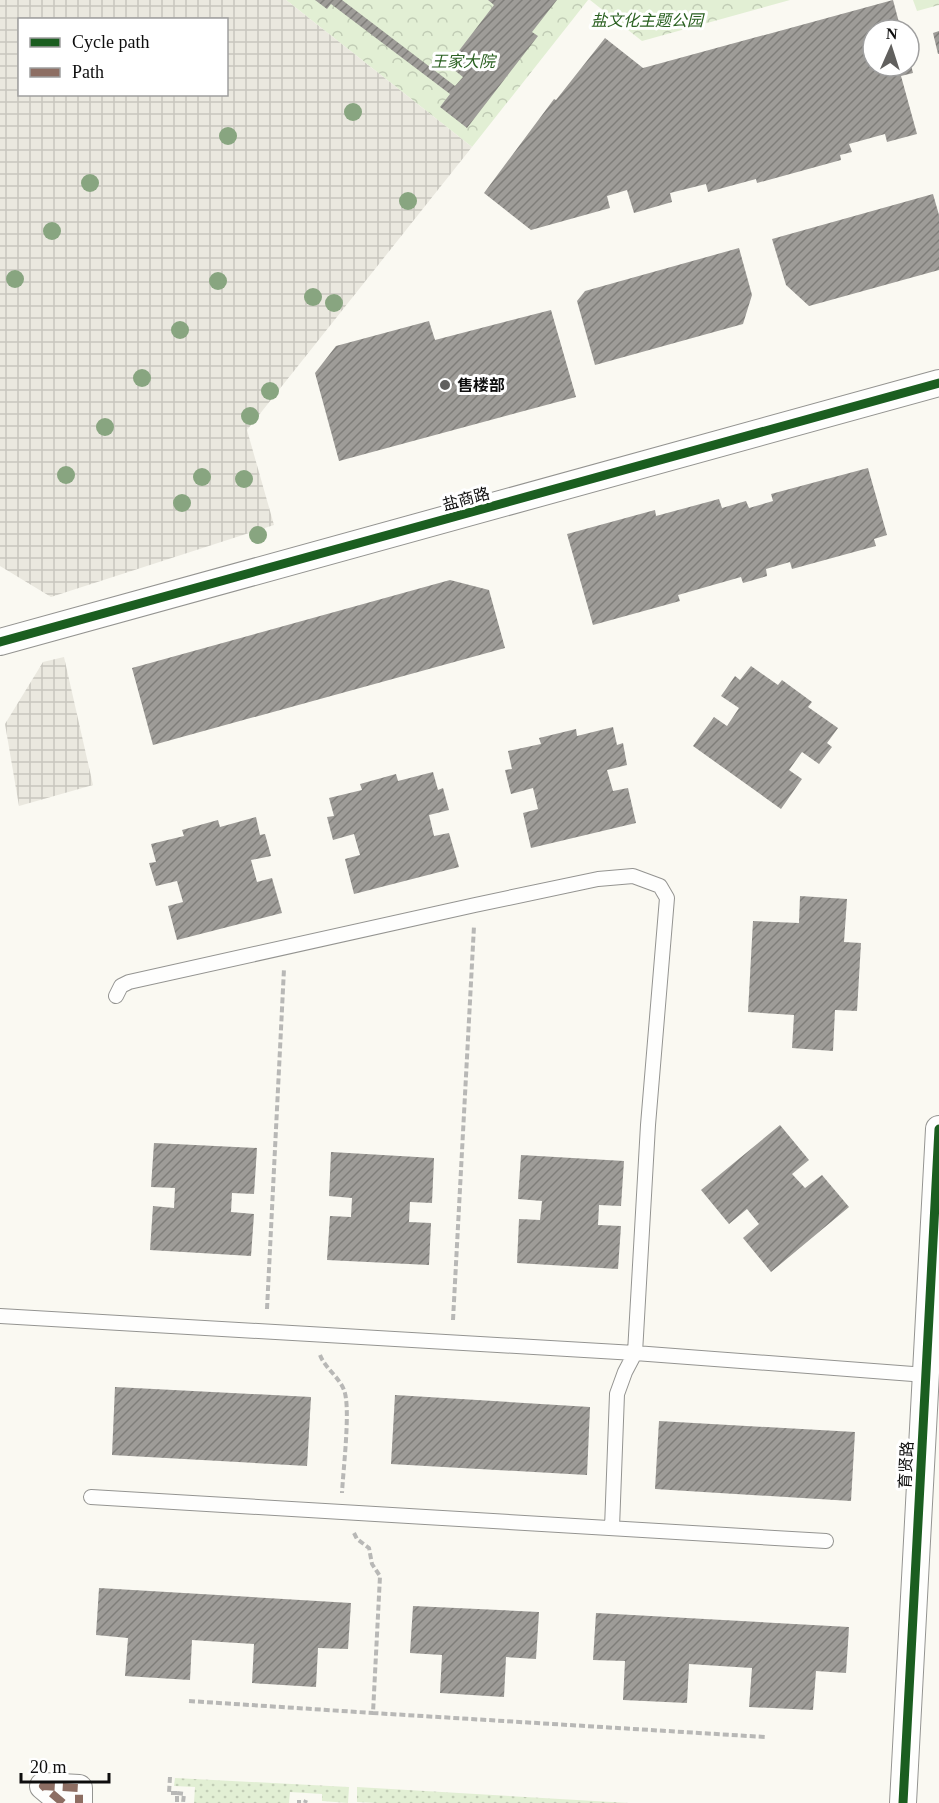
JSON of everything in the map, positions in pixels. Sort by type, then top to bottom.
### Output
[{"type":"street","name":"盐商路","points":[[0,642],[939,383]]},
{"type":"street","name":"育贤路","points":[[903,1803],[932,1410],[926,1375],[939,1128]]},
{"type":"street","points":[[63,1803],[43,1786],[80,1788],[78,1803]]},
{"type":"lane","points":[[116,996],[121,986],[129,982],[475,904],[598,879],[633,876],[660,886],[667,898],[648,1125],[635,1353],[625,1371],[617,1394],[612,1528]]},
{"type":"lane","points":[[0,1316],[635,1353],[926,1375]]},
{"type":"lane","points":[[91,1497],[826,1541]]},
{"type":"path","points":[[452,1342],[475,904]]},
{"type":"path","points":[[266,1332],[285,948]]},
{"type":"path","points":[[314,1335],[323,1363],[344,1389],[346,1406],[341,1505],[357,1539],[369,1548],[372,1564],[380,1576],[373,1713]]},
{"type":"path","points":[[189,1701],[765,1737]]},
{"type":"path","points":[[170,1777],[169,1793],[184,1794],[183,1803]]},
{"type":"path","points":[[177,1793],[177,1803]]},
{"type":"green space","name":"王家大院","points":[[286,0],[588,0],[472,147]]},
{"type":"green space","name":"盐文化主题公园","points":[[590,0],[790,0],[642,41]]},
{"type":"green space","points":[[913,0],[939,0],[939,5],[917,11]]},
{"type":"green space","points":[[175,1778],[349,1787],[348,1803],[322,1801],[322,1794],[290,1792],[289,1803],[194,1803],[195,1787],[174,1786]]},
{"type":"green space","points":[[357,1787],[629,1803],[357,1802]]},
{"type":"shaded area","points":[[0,0],[286,0],[472,147],[247,430],[274,525],[51,597],[0,566]]},
{"type":"shaded area","points":[[64,657],[93,785],[19,806],[5,724],[43,662]]},
{"type":"building","points":[[315,0],[342,0],[455,86],[463,77],[448,65],[494,5],[488,0],[557,0],[532,32],[538,36],[467,128],[440,107],[450,94],[331,4],[327,9]]},
{"type":"building","points":[[893,0],[898,18],[861,18],[861,78],[902,78],[917,134],[887,142],[885,134],[849,144],[852,152],[840,155],[841,160],[757,183],[756,179],[708,192],[706,184],[670,193],[672,202],[634,213],[627,190],[607,196],[610,208],[531,230],[484,193],[554,99],[556,100],[605,38],[643,68]]},
{"type":"building","points":[[939,31],[939,54],[938,54],[933,33]]},
{"type":"building","points":[[933,194],[939,215],[939,270],[809,306],[786,285],[772,239]]},
{"type":"building","points":[[739,248],[752,295],[743,324],[595,365],[577,301],[585,291]]},
{"type":"building","name":"售楼部","points":[[551,310],[576,397],[339,461],[315,373],[336,346],[429,321],[435,340]]},
{"type":"building","points":[[868,468],[887,535],[874,539],[876,546],[792,569],[790,562],[766,569],[767,576],[743,583],[741,577],[678,595],[680,601],[593,625],[567,534],[655,510],[656,516],[719,499],[722,508],[746,501],[749,508],[773,501],[771,494]]},
{"type":"building","points":[[450,580],[489,590],[505,648],[153,745],[132,668]]},
{"type":"building","points":[[751,666],[778,685],[782,680],[812,702],[808,707],[838,728],[827,743],[832,747],[819,764],[802,752],[789,770],[802,779],[781,809],[693,746],[714,717],[727,726],[739,708],[721,696],[735,676],[740,680]]},
{"type":"building","points":[[613,727],[617,745],[623,743],[627,765],[607,770],[613,791],[628,788],[636,823],[531,848],[523,813],[538,809],[533,788],[511,794],[505,770],[512,769],[508,751],[541,744],[539,738],[576,729],[577,736]]},
{"type":"building","points":[[433,772],[438,790],[443,788],[449,810],[429,815],[434,836],[449,833],[459,867],[354,894],[345,859],[360,855],[354,834],[333,840],[327,817],[334,816],[329,798],[362,790],[360,784],[396,774],[398,781]]},
{"type":"building","points":[[256,817],[260,835],[265,834],[271,856],[251,860],[257,882],[272,878],[282,913],[177,940],[168,906],[183,902],[177,881],[156,886],[149,863],[156,862],[151,844],[184,836],[182,830],[218,820],[220,827]]},
{"type":"building","points":[[800,896],[847,899],[844,942],[861,943],[857,1011],[835,1010],[833,1051],[792,1048],[794,1015],[748,1012],[753,921],[799,923]]},
{"type":"building","points":[[780,1125],[809,1160],[792,1174],[805,1188],[822,1175],[849,1207],[771,1272],[743,1238],[759,1224],[747,1209],[729,1224],[701,1190]]},
{"type":"building","points":[[154,1143],[257,1148],[254,1194],[232,1193],[231,1212],[254,1214],[251,1256],[150,1250],[153,1206],[174,1208],[175,1188],[151,1187]]},
{"type":"building","points":[[331,1152],[434,1158],[432,1203],[410,1202],[409,1222],[431,1223],[429,1265],[327,1260],[330,1216],[351,1217],[352,1198],[329,1196]]},
{"type":"building","points":[[521,1155],[624,1161],[621,1206],[599,1205],[598,1225],[621,1226],[618,1269],[517,1263],[519,1219],[540,1220],[542,1201],[518,1199]]},
{"type":"building","points":[[115,1387],[311,1397],[307,1466],[112,1455]]},
{"type":"building","points":[[395,1395],[590,1407],[587,1475],[391,1464]]},
{"type":"building","points":[[659,1421],[855,1432],[851,1501],[655,1489]]},
{"type":"building","points":[[99,1588],[351,1603],[348,1649],[318,1648],[316,1687],[252,1683],[254,1644],[192,1640],[190,1680],[125,1676],[128,1638],[96,1635]]},
{"type":"building","points":[[413,1606],[539,1612],[536,1659],[506,1657],[504,1697],[440,1693],[442,1655],[410,1653]]},
{"type":"building","points":[[596,1613],[849,1627],[846,1673],[816,1671],[813,1710],[749,1707],[752,1668],[689,1664],[687,1703],[623,1700],[625,1661],[593,1660]]},
{"type":"marked path","points":[[63,1803],[43,1786],[79,1788],[79,1803]]},
{"type":"cycle path","points":[[0,642],[939,383]]},
{"type":"cycle path","points":[[903,1803],[939,1129]]},
{"type":"place","name":"售楼部","points":[[445,385]]}]
